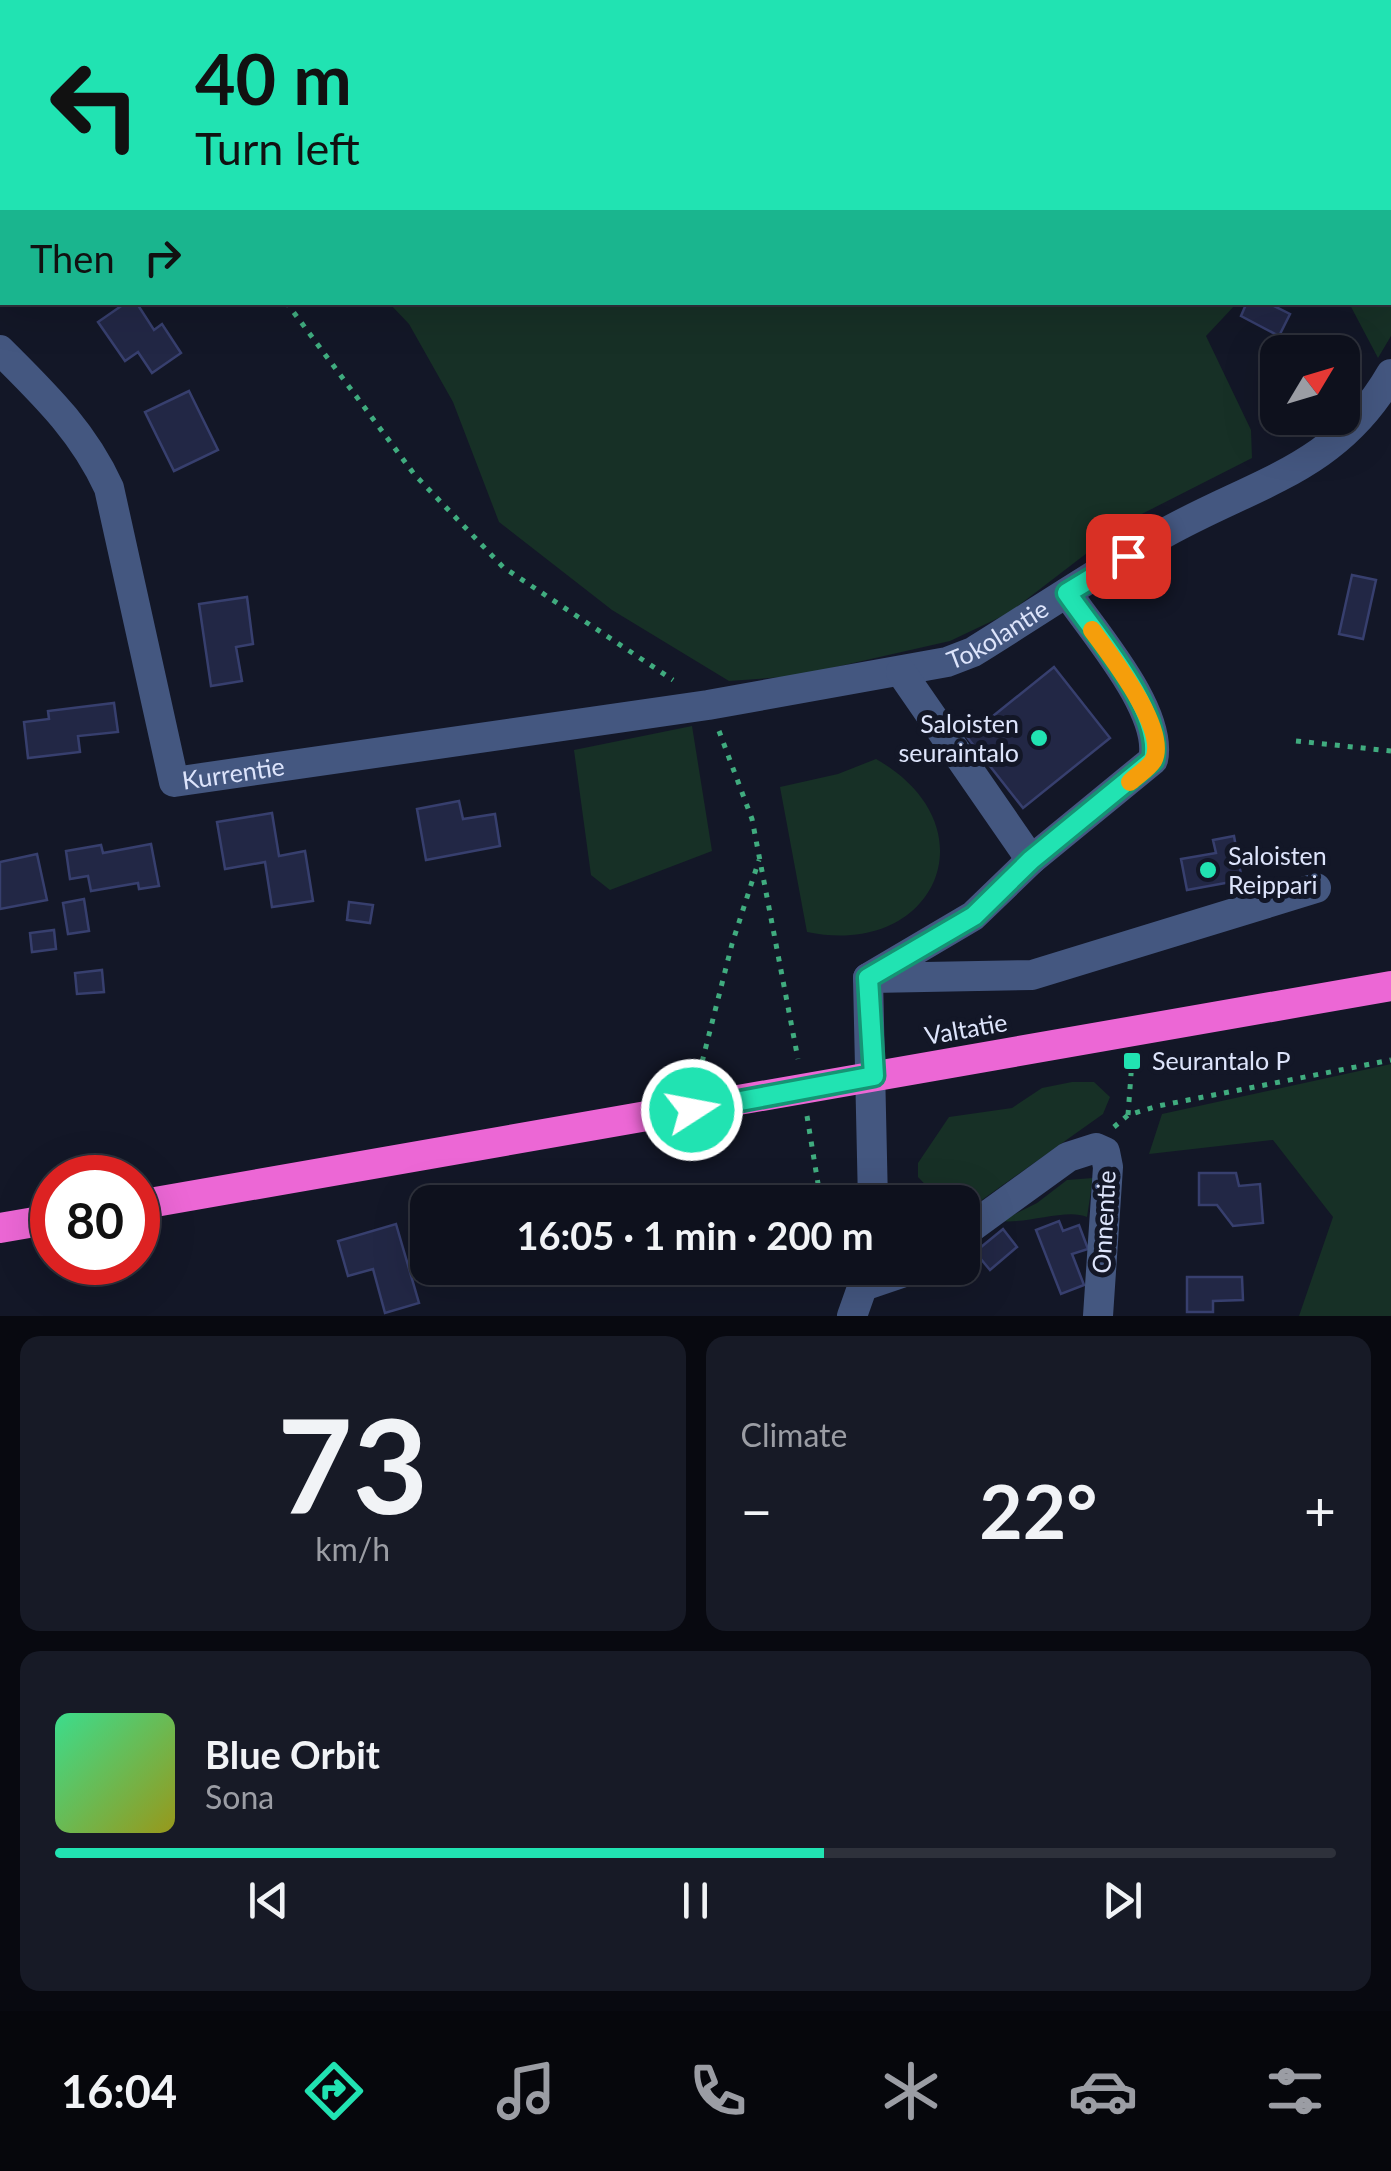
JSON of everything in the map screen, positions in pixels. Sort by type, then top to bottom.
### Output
[{"type":"highway","name":"Valtatie","points":[[160,1201],[1391,986]]},
{"type":"highway","points":[[0,1228],[30,1223]]},
{"type":"street","name":"Kurrentie","points":[[0,350],[64,414],[91,448],[109,488],[174,782],[708,704]]},
{"type":"street","name":"Tokolantie","points":[[708,704],[901,672],[973,652],[1226,499],[1311,462],[1358,423],[1391,374]]},
{"type":"street","points":[[868,978],[974,916],[1031,860],[1153,760],[1157,742],[1148,715],[1067,593]]},
{"type":"street","points":[[901,672],[1031,860]]},
{"type":"street","points":[[868,978],[1032,975],[1316,888]]},
{"type":"street","points":[[868,978],[874,1076],[873,1185]]},
{"type":"street","name":"Onnentie","points":[[1083,1150],[1096,1148],[1107,1158],[1098,1316]]},
{"type":"street","points":[[980,1222],[1083,1150]]},
{"type":"street","points":[[852,1316],[864,1285]]},
{"type":"path","points":[[288,305],[414,474],[503,567],[708,704],[741,783],[760,856],[798,1063]]},
{"type":"path","points":[[1296,741],[1391,751]]},
{"type":"path","points":[[699,1074],[732,944],[760,856]]},
{"type":"path","points":[[1083,1150],[1128,1115],[1391,1060]]},
{"type":"path","points":[[1128,1115],[1132,1061]]},
{"type":"path","points":[[807,1113],[818,1185]]},
{"type":"green space","points":[[391,305],[1235,305],[1206,336],[1251,430],[1252,458],[1130,520],[1009,613],[950,641],[796,676],[729,681],[612,610],[499,522],[453,402],[409,324]]},
{"type":"green space","points":[[1350,305],[1391,305],[1391,336],[1378,358]]},
{"type":"green space","points":[[692,726],[712,851],[610,890],[591,875],[574,750]]},
{"type":"green space","points":[[876,759],[912,787],[933,818],[940,850],[934,881],[917,907],[889,926],[852,935],[807,932],[780,787],[838,774]]},
{"type":"green space","points":[[1391,1064],[1391,1316],[1299,1316],[1333,1217],[1273,1140],[1149,1154],[1162,1114]]},
{"type":"green space","points":[[1094,1082],[1110,1097],[1103,1114],[980,1201],[980,1185],[926,1185],[918,1177],[918,1163],[949,1117],[1012,1108],[1042,1088]]},
{"type":"green space","points":[[1093,1178],[1087,1217],[1069,1214],[1001,1221],[1037,1203],[1067,1180]]},
{"type":"building","points":[[123,305],[138,305],[154,330],[162,324],[181,353],[152,373],[138,352],[125,361],[98,322]]},
{"type":"building","points":[[1246,305],[1272,305],[1290,314],[1277,335],[1241,316]]},
{"type":"building","points":[[189,391],[218,450],[174,471],[145,412]]},
{"type":"building","points":[[1352,575],[1376,580],[1363,639],[1339,634]]},
{"type":"building","points":[[247,597],[253,644],[236,647],[242,681],[211,686],[199,604]]},
{"type":"building","name":"Saloisten seuraintalo","points":[[1054,667],[1110,738],[1023,808],[967,737]]},
{"type":"building","points":[[114,703],[118,732],[78,736],[80,752],[28,758],[24,722],[49,719],[48,711]]},
{"type":"building","points":[[459,801],[463,819],[495,814],[500,846],[426,860],[417,809]]},
{"type":"building","points":[[272,813],[279,856],[305,851],[313,901],[272,907],[265,862],[225,869],[217,822]]},
{"type":"building","points":[[1234,836],[1242,880],[1187,890],[1181,859],[1216,853],[1213,840]]},
{"type":"building","points":[[151,844],[159,886],[139,889],[138,883],[91,891],[88,876],[70,879],[66,851],[101,845],[103,853]]},
{"type":"building","points":[[37,854],[47,900],[0,909],[0,862]]},
{"type":"building","points":[[84,899],[89,931],[68,934],[63,903]]},
{"type":"building","points":[[349,902],[373,905],[370,923],[347,920]]},
{"type":"building","points":[[54,930],[56,949],[32,952],[30,933]]},
{"type":"building","points":[[102,970],[104,992],[77,994],[75,973]]},
{"type":"building","points":[[1199,1173],[1236,1173],[1239,1186],[1260,1184],[1263,1223],[1233,1226],[1217,1205],[1199,1205]]},
{"type":"building","points":[[1059,1221],[1063,1231],[1079,1225],[1088,1249],[1072,1254],[1084,1285],[1061,1294],[1036,1230]]},
{"type":"building","points":[[396,1224],[410,1285],[414,1285],[419,1303],[385,1313],[373,1269],[348,1276],[338,1241]]},
{"type":"building","points":[[1003,1229],[1017,1247],[990,1270],[980,1258],[980,1248]]},
{"type":"building","points":[[1187,1277],[1242,1277],[1243,1300],[1213,1301],[1213,1312],[1187,1312]]},
{"type":"slow traffic","points":[[1092,630],[1148,715],[1157,742],[1153,760],[1130,782]]},
{"type":"place","name":"Saloisten seuraintalo","points":[[1039,738]]},
{"type":"place","name":"Saloisten Reippari","points":[[1208,870]]},
{"type":"place","name":"Seurantalo P","points":[[1132,1061]]},
{"type":"route","points":[[692,1110],[874,1076],[868,978],[974,916],[1031,860],[1153,760],[1157,742],[1148,715],[1067,593],[1128,556]]}]
